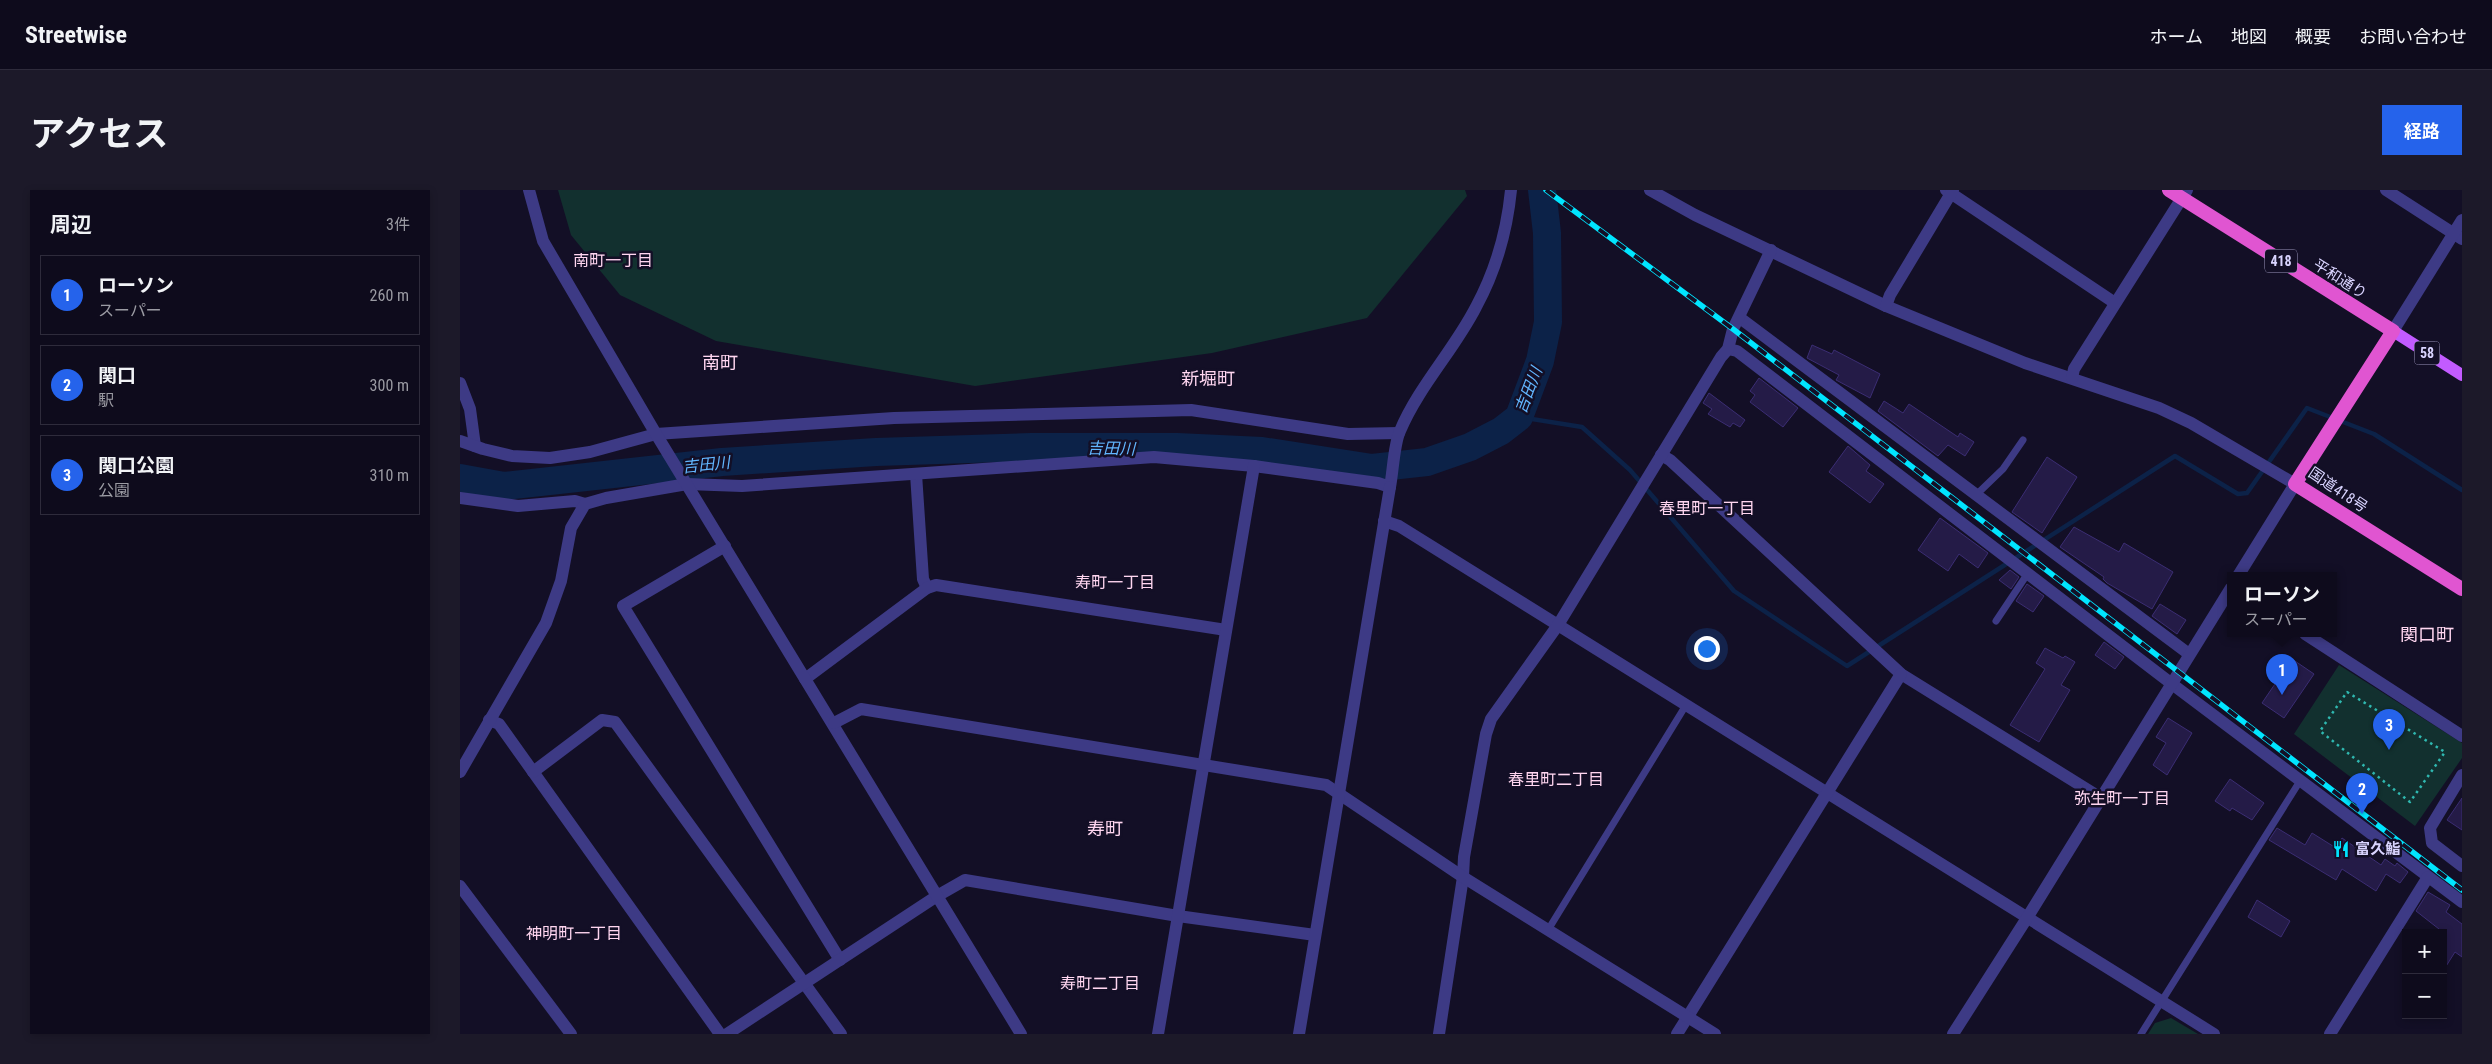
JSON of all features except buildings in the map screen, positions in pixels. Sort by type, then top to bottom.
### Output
[{"type":"highway","name":"平和通り","points":[[2169,190],[2184,194],[2393,331]]},
{"type":"highway","name":"国道418号","points":[[2393,331],[2295,484],[2462,588]]},
{"type":"main road","name":"58","points":[[2393,331],[2462,375]]},
{"type":"street","points":[[529,190],[543,241],[659,437],[1021,1034]]},
{"type":"street","points":[[1299,1034],[1398,437],[1417,399],[1477,307],[1507,227],[1511,190]]},
{"type":"street","points":[[1650,190],[1695,215],[1886,306],[1991,350],[2159,408],[2191,423],[2295,484],[2240,572]]},
{"type":"street","points":[[2386,190],[2458,236]]},
{"type":"street","points":[[1886,306],[1890,295],[1950,191],[2115,303]]},
{"type":"street","points":[[2072,378],[2074,369],[2184,194]]},
{"type":"street","points":[[2393,331],[2458,236],[2462,220]]},
{"type":"street","points":[[1439,1034],[1474,800],[1486,734],[1491,719],[1558,625],[1721,357],[1728,349],[1733,329],[1740,318],[1770,250]]},
{"type":"street","points":[[1740,318],[2189,654]]},
{"type":"street","points":[[1728,349],[1737,351],[2172,684],[2462,902]]},
{"type":"street","points":[[460,383],[470,409],[475,446]]},
{"type":"street","points":[[460,441],[512,456],[550,458],[590,452],[659,437],[894,418],[1191,410],[1348,434],[1398,437]]},
{"type":"street","points":[[1661,455],[1670,460],[1901,674],[2101,798]]},
{"type":"street","points":[[460,498],[518,506],[575,501],[586,504],[685,480],[742,486],[1154,457],[1254,466],[1378,483],[1390,487]]},
{"type":"street","points":[[1158,1034],[1254,466]]},
{"type":"street","points":[[916,474],[923,579],[927,588]]},
{"type":"street","points":[[460,772],[546,623],[561,582],[571,528],[586,504]]},
{"type":"street","points":[[1384,520],[1399,526],[2214,1034]]},
{"type":"street","points":[[725,546],[623,606],[840,960]]},
{"type":"street","points":[[806,679],[927,588],[936,585],[1226,630]]},
{"type":"street","points":[[1953,1034],[2028,918],[2227,594]]},
{"type":"street","points":[[2310,637],[2462,736]]},
{"type":"street","points":[[1677,1034],[1901,674]]},
{"type":"street","points":[[834,723],[861,709],[1326,785],[1463,877],[1715,1034]]},
{"type":"street","points":[[489,720],[499,724],[720,1034]]},
{"type":"street","points":[[533,772],[602,720],[615,722],[841,1034]]},
{"type":"street","points":[[2462,775],[2430,828],[2432,843],[2462,866]]},
{"type":"street","points":[[2330,1034],[2428,877]]},
{"type":"street","points":[[726,1034],[937,896],[965,880],[1178,916],[1315,935]]},
{"type":"street","points":[[460,886],[571,1034]]},
{"type":"lane","points":[[1976,495],[2003,468],[2023,440]]},
{"type":"lane","points":[[1996,621],[2028,573]]},
{"type":"lane","points":[[1548,930],[1686,705]]},
{"type":"lane","points":[[2141,1034],[2300,781]]},
{"type":"path","points":[[2346,692],[2446,752],[2410,802],[2320,731],[2346,692]]},
{"type":"green space","points":[[558,190],[1465,190],[1467,196],[1367,318],[1212,353],[975,386],[716,341],[620,295],[571,235]]},
{"type":"green space","points":[[2339,665],[2462,743],[2462,758],[2415,826],[2294,734]]},
{"type":"green space","points":[[2171,1018],[2198,1034],[2148,1034],[2155,1023]]},
{"type":"waterway","name":"吉田川","points":[[460,478],[504,486],[722,462],[876,452],[1031,447],[1177,447],[1262,451],[1372,468],[1427,462],[1470,447],[1501,431],[1519,417],[1540,361],[1548,322],[1547,233],[1542,190]]},
{"type":"waterway","points":[[1519,417],[1582,427],[1630,470],[1734,591],[1847,666],[2175,456],[2238,494],[2247,493],[2307,408],[2374,434],[2462,490]]},
{"type":"railway","points":[[1546,190],[1733,329],[2462,890]]},
{"type":"place","name":"ローソン","points":[[2282,695]]},
{"type":"place","name":"関口公園","points":[[2389,750]]},
{"type":"place","name":"関口","points":[[2362,814]]},
{"type":"place","name":"富久鮨","points":[[2341,849]]},
{"type":"district","name":"南町一丁目","points":[[613,260]]},
{"type":"district","name":"南町","points":[[720,363]]},
{"type":"district","name":"新堀町","points":[[1208,379]]},
{"type":"district","name":"春里町一丁目","points":[[1707,508]]},
{"type":"district","name":"寿町一丁目","points":[[1115,582]]},
{"type":"district","name":"関口町","points":[[2427,635]]},
{"type":"district","name":"春里町二丁目","points":[[1556,779]]},
{"type":"district","name":"弥生町一丁目","points":[[2122,798]]},
{"type":"district","name":"寿町","points":[[1105,829]]},
{"type":"district","name":"神明町一丁目","points":[[574,933]]},
{"type":"district","name":"寿町二丁目","points":[[1100,983]]}]
